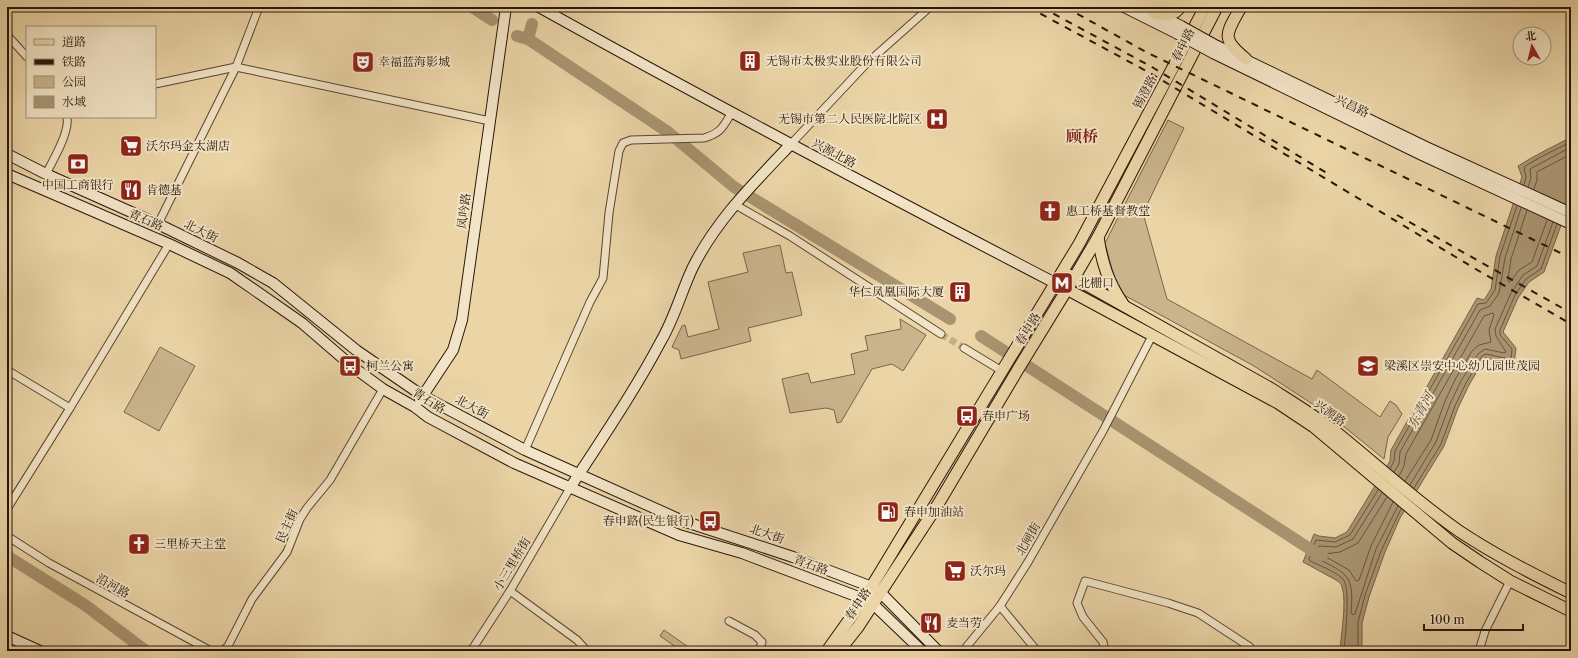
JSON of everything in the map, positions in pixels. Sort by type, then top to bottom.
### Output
[{"type":"main road","name":"凤吟路","points":[[415,407],[454,350],[462,320],[506,7]]},
{"type":"main road","name":"兴源北路","points":[[539,7],[639,63],[1055,283]]},
{"type":"main road","name":"兴昌路","points":[[1124,7],[1180,30],[1215,49],[1486,180],[1571,213]]},
{"type":"main road","name":"兴昌路","points":[[1142,7],[1154,12],[1180,30]]},
{"type":"main road","points":[[1154,12],[1167,15],[1178,11],[1180,7]]},
{"type":"main road","name":"锡澄路","points":[[1130,148],[1205,7]]},
{"type":"main road","name":"春申路","points":[[876,590],[937,506],[1098,237],[1217,7]]},
{"type":"main road","points":[[1241,7],[1229,28],[1228,38],[1232,48],[1246,60]]},
{"type":"main road","name":"兴昌路","points":[[1215,49],[1246,60],[1571,224]]},
{"type":"main road","points":[[570,488],[633,390],[662,340],[692,268],[714,232],[737,201],[791,144]]},
{"type":"main road","name":"春申路","points":[[827,651],[869,601],[876,590],[1005,367],[1079,244],[1130,148]]},
{"type":"main road","name":"北大街","points":[[7,154],[46,174],[158,224],[238,263],[273,283],[356,350],[423,396],[525,450],[683,521],[793,557],[876,590],[938,651]]},
{"type":"main road","name":"青石路","points":[[7,174],[169,244],[230,273],[302,323],[353,367],[383,389],[415,407],[428,417],[514,463],[679,535],[742,553],[869,601]]},
{"type":"main road","points":[[1098,237],[1105,270],[1112,288],[1124,306]]},
{"type":"main road","name":"兴源路","points":[[1062,272],[1276,392],[1334,431],[1369,466]]},
{"type":"main road","name":"兴源路","points":[[1055,283],[1278,403],[1460,531],[1516,566],[1571,592]]},
{"type":"main road","points":[[1369,466],[1452,544],[1510,581],[1571,611]]},
{"type":"main road","points":[[869,601],[922,651]]},
{"type":"main road","name":"春申路","points":[[838,651],[858,628],[869,601]]},
{"type":"main road","points":[[7,636],[40,651]]},
{"type":"street","points":[[158,224],[236,67],[259,7]]},
{"type":"street","points":[[791,144],[866,64],[930,7]]},
{"type":"street","points":[[7,35],[26,56]]},
{"type":"street","points":[[156,84],[236,67],[490,121]]},
{"type":"street","points":[[525,450],[590,302],[603,278],[609,213],[619,151],[623,143],[631,140],[691,139],[715,135],[722,130],[732,112]]},
{"type":"street","points":[[46,174],[64,135],[68,121],[67,118]]},
{"type":"street","points":[[737,201],[941,334]]},
{"type":"street","points":[[7,509],[169,244]]},
{"type":"street","name":"北闸街","points":[[963,651],[1000,606],[1028,562],[1103,431],[1152,336]]},
{"type":"street","points":[[964,348],[1005,367]]},
{"type":"street","points":[[7,370],[70,408]]},
{"type":"street","name":"民主街","points":[[223,651],[228,646],[252,599],[287,552],[300,519],[330,480],[383,389]]},
{"type":"street","name":"小三里桥街","points":[[472,651],[510,591],[570,488]]},
{"type":"street","name":"沿河路","points":[[7,536],[49,563],[211,651]]},
{"type":"street","points":[[1105,651],[1103,642],[1083,618],[1077,604],[1085,581],[1168,603],[1198,613],[1250,647],[1251,651]]},
{"type":"street","points":[[1479,651],[1485,631],[1510,581]]},
{"type":"street","points":[[510,591],[577,640],[587,651]]},
{"type":"street","points":[[1000,606],[1037,651]]},
{"type":"street","points":[[729,621],[755,635],[762,642],[759,651]]},
{"type":"green space","points":[[1168,120],[1184,128],[1143,213],[1167,299],[1312,379],[1317,370],[1380,417],[1390,401],[1396,405],[1402,414],[1388,437],[1384,459],[1331,416],[1254,366],[1124,295],[1115,280],[1105,243]]},
{"type":"green space","points":[[780,245],[786,273],[792,272],[802,315],[748,328],[751,341],[681,359],[679,350],[672,347],[682,326],[685,325],[688,337],[719,329],[708,282],[748,272],[743,253]]},
{"type":"green space","points":[[900,319],[926,335],[903,371],[892,364],[872,369],[841,422],[837,423],[834,410],[826,408],[790,413],[782,379],[808,373],[811,383],[855,374],[851,354],[868,350],[865,336],[901,329]]},
{"type":"green space","points":[[160,347],[195,366],[159,431],[124,412]]},
{"type":"green space","points":[[664,630],[694,651],[682,651],[660,636]]},
{"type":"water","name":"东青河","points":[[1571,137],[1571,198],[1544,272],[1529,282],[1518,298],[1503,332],[1516,348],[1514,364],[1485,358],[1469,385],[1458,408],[1444,446],[1400,518],[1385,552],[1369,597],[1362,623],[1362,651],[1340,651],[1344,609],[1342,586],[1336,580],[1303,562],[1314,534],[1335,538],[1347,532],[1390,461],[1391,450],[1477,298],[1484,300],[1491,289],[1496,256],[1522,177],[1518,166]]},
{"type":"waterway","points":[[472,7],[492,20]]},
{"type":"waterway","points":[[528,39],[532,24]]},
{"type":"waterway","points":[[517,36],[528,39],[668,132],[734,187],[950,319]]},
{"type":"waterway","points":[[981,336],[1313,551],[1322,555]]},
{"type":"waterway","points":[[7,556],[85,605],[146,651]]},
{"type":"tunnel","points":[[941,334],[964,348]]},
{"type":"railway","points":[[1028,7],[1150,73],[1479,271],[1571,324]]},
{"type":"railway","points":[[1041,7],[1152,67],[1330,175]]},
{"type":"railway","points":[[1065,7],[1146,52],[1571,258]]},
{"type":"railway","points":[[1397,215],[1571,313]]},
{"type":"place","name":"无锡市太极实业股份有限公司","points":[[750,61]]},
{"type":"place","name":"幸福蓝海影城","points":[[363,62]]},
{"type":"place","name":"无锡市第二人民医院北院区","points":[[937,119]]},
{"type":"place","name":"沃尔玛金太湖店","points":[[131,146]]},
{"type":"place","name":"中国工商银行","points":[[78,164]]},
{"type":"place","name":"肯德基","points":[[131,190]]},
{"type":"place","name":"惠工桥基督教堂","points":[[1050,211]]},
{"type":"place","name":"北栅口","points":[[1062,283]]},
{"type":"place","name":"华仁凤凰国际大厦","points":[[960,292]]},
{"type":"place","name":"柯兰公寓","points":[[350,366]]},
{"type":"place","name":"梁溪区崇安中心幼儿园世茂园","points":[[1368,366]]},
{"type":"place","name":"春申广场","points":[[967,416]]},
{"type":"place","name":"春申加油站","points":[[888,512]]},
{"type":"place","name":"春申路(民生银行)","points":[[710,521]]},
{"type":"place","name":"三里桥天主堂","points":[[139,544]]},
{"type":"place","name":"沃尔玛","points":[[955,571]]},
{"type":"place","name":"麦当劳","points":[[931,623]]},
{"type":"district","name":"顾桥","points":[[1082,136]]}]
